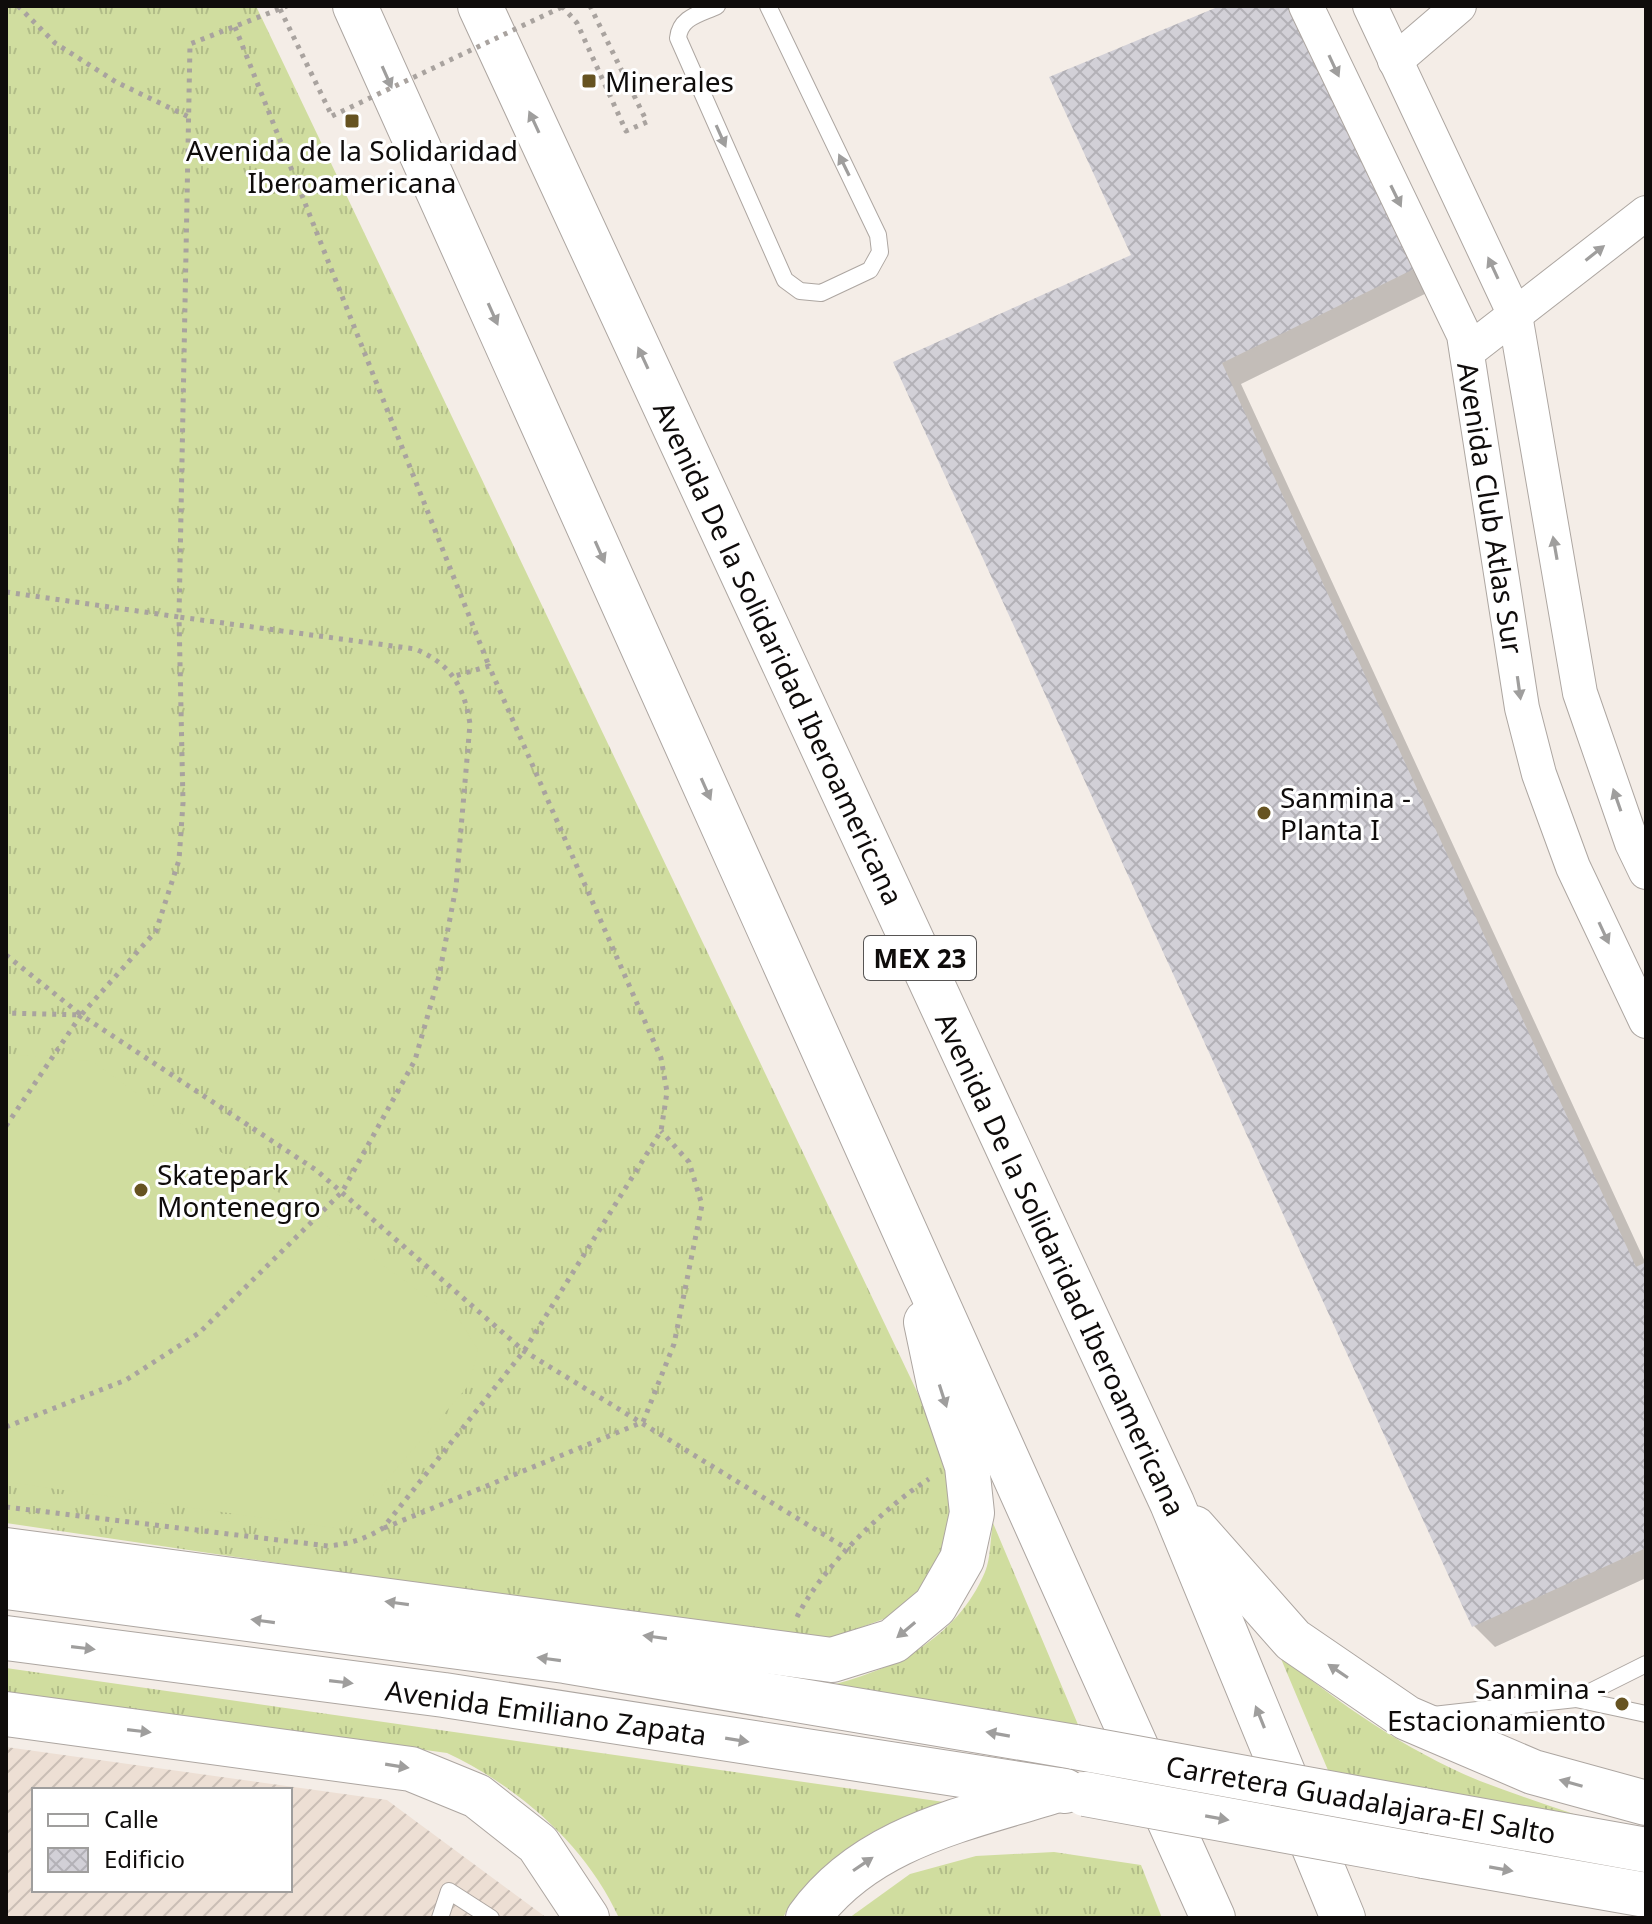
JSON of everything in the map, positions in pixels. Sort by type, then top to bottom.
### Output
[{"type":"main road","points":[[355,6],[1213,1918]]},
{"type":"main road","name":"Avenida De la Solidaridad Iberoamericana","points":[[488,13],[1172,1503],[1343,1918]]},
{"type":"main road","points":[[6,1550],[832,1660],[893,1641],[935,1606],[962,1559],[972,1513],[964,1457],[939,1384],[908,1238]]},
{"type":"main road","points":[[1172,1503],[1293,1640],[1407,1718],[1533,1772],[1646,1803]]},
{"type":"main road","name":"Avenida Emiliano Zapata","points":[[6,1587],[565,1661],[1075,1747]]},
{"type":"main road","name":"Avenida Emiliano Zapata","points":[[6,1638],[444,1695],[1071,1792]]},
{"type":"main road","points":[[6,1714],[411,1769],[477,1796],[538,1844],[587,1918]]},
{"type":"main road","name":"Carretera Guadalajara-El Salto","points":[[1075,1747],[1646,1850]]},
{"type":"main road","points":[[1149,1776],[1183,1918]]},
{"type":"main road","points":[[808,1918],[839,1881],[892,1845],[1071,1792]]},
{"type":"main road","name":"Carretera Guadalajara-El Salto","points":[[1071,1792],[1646,1895]]},
{"type":"street","name":"Avenida Club Atlas Sur","points":[[1306,6],[1464,335],[1522,708],[1539,774],[1573,867],[1646,1021]]},
{"type":"street","name":"Avenida Club Atlas Sur","points":[[1370,6],[1515,315],[1580,693],[1632,843],[1646,872]]},
{"type":"street","points":[[1395,61],[1459,6]]},
{"type":"street","points":[[1467,352],[1646,213]]},
{"type":"lane","points":[[717,6],[686,20],[679,28],[678,38],[785,280],[800,291],[821,293],[870,270],[880,252],[878,235],[768,6]]},
{"type":"lane","points":[[1576,1699],[1646,1664]]},
{"type":"lane","points":[[1407,1718],[1576,1699],[1646,1714]]},
{"type":"lane","points":[[440,1918],[449,1891],[491,1918]]},
{"type":"path","points":[[18,6],[55,43],[116,82],[189,117]]},
{"type":"path","points":[[6,1126],[81,1015],[156,931],[179,860],[183,803],[179,617],[190,44],[287,6]]},
{"type":"path","points":[[280,9],[332,116],[563,6],[577,23],[626,131],[647,122],[590,6]]},
{"type":"path","points":[[235,27],[489,666],[661,1058],[667,1092],[661,1131],[524,1351],[383,1528]]},
{"type":"path","points":[[6,592],[415,649],[437,658],[455,676],[466,697],[470,724],[456,887],[439,976],[415,1060],[342,1192],[199,1333],[126,1380],[6,1427]]},
{"type":"path","points":[[455,676],[489,666]]},
{"type":"path","points":[[6,955],[81,1015],[316,1170],[524,1351],[849,1550]]},
{"type":"path","points":[[6,1013],[81,1015]]},
{"type":"path","points":[[6,1507],[328,1546],[352,1544],[383,1528],[643,1422],[674,1344],[702,1205],[689,1162],[661,1131]]},
{"type":"path","points":[[779,1653],[810,1590],[901,1496],[964,1457]]},
{"type":"shaded area","points":[[6,1747],[387,1800],[547,1918],[6,1918]]},
{"type":"green space","points":[[6,6],[256,6],[932,1423],[955,1501],[936,1574],[889,1617],[819,1643],[6,1523]]},
{"type":"green space","name":"Skatepark Montenegro","points":[[6,1054],[91,1061],[459,1319],[478,1350],[469,1385],[344,1529],[6,1482]]},
{"type":"green space","points":[[993,1523],[1079,1727],[824,1687],[897,1662],[939,1634],[973,1596],[985,1572]]},
{"type":"green space","points":[[1279,1654],[1325,1691],[1426,1756],[1480,1781],[1613,1828],[1330,1775]]},
{"type":"green space","points":[[6,1668],[958,1804],[894,1822],[857,1842],[800,1891],[783,1918],[619,1918],[588,1866],[548,1821],[500,1783],[447,1753],[6,1692]]},
{"type":"green space","points":[[1054,1852],[1141,1865],[1162,1918],[849,1918],[910,1874],[976,1856]]},
{"type":"building","name":"Sanmina - Planta I","points":[[1220,6],[1296,6],[1418,267],[1222,363],[1636,1267],[1646,1262],[1646,1548],[1472,1627],[893,362],[1131,255],[1049,77]]},
{"type":"place","name":"Minerales","points":[[589,81]]},
{"type":"place","name":"Avenida de la Solidaridad Iberoamericana","points":[[352,121]]},
{"type":"place","name":"Sanmina - Planta I","points":[[1264,813]]},
{"type":"place","name":"Skatepark Montenegro","points":[[141,1190]]},
{"type":"place","name":"Sanmina - Estacionamiento","points":[[1622,1704]]}]
